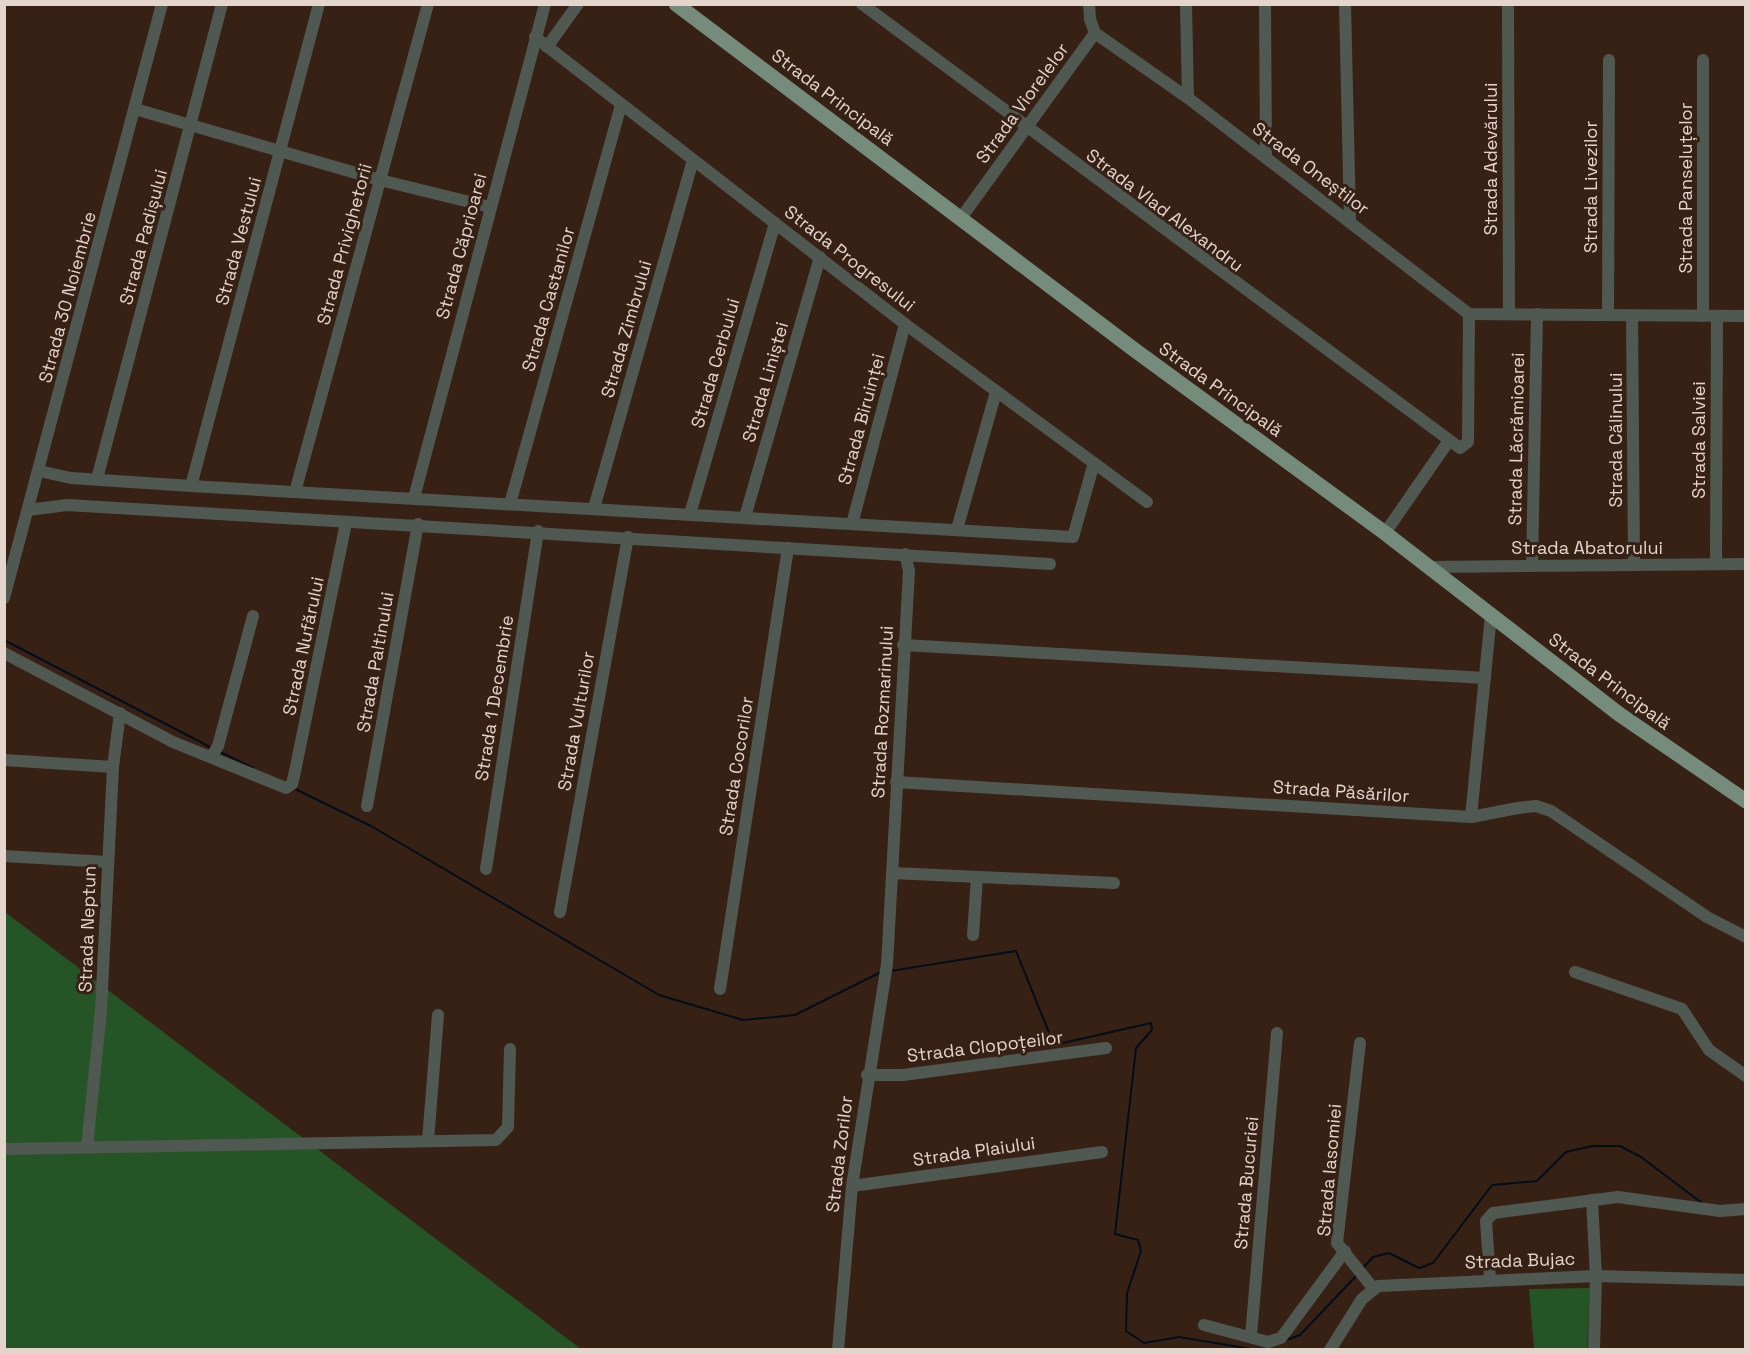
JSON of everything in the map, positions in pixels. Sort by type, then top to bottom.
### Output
[{"type":"main road","name":"Strada Principală","points":[[676,4],[1136,351],[1385,533],[1619,714],[1746,801]]},
{"type":"street","name":"Strada 30 Noiembrie","points":[[4,598],[162,4]]},
{"type":"street","name":"Strada Padișului","points":[[97,479],[222,4]]},
{"type":"street","name":"Strada Vestului","points":[[191,486],[319,4]]},
{"type":"street","name":"Strada Privighetorii","points":[[295,492],[428,4]]},
{"type":"street","name":"Strada Căprioarei","points":[[414,498],[545,4]]},
{"type":"street","points":[[547,47],[578,4]]},
{"type":"street","name":"Strada Vlad Alexandru","points":[[862,4],[1448,442]]},
{"type":"street","points":[[1089,4],[1090,19],[1095,33]]},
{"type":"street","points":[[1186,4],[1188,98]]},
{"type":"street","points":[[1265,4],[1266,157]]},
{"type":"street","points":[[1345,4],[1350,220]]},
{"type":"street","name":"Strada Adevărului","points":[[1508,4],[1509,314]]},
{"type":"street","name":"Strada Viorelelor","points":[[962,218],[1095,33]]},
{"type":"street","name":"Strada Oneștilor","points":[[1095,33],[1188,98],[1350,220],[1469,314]]},
{"type":"street","name":"Strada Progresului","points":[[535,37],[905,324],[1147,502]]},
{"type":"street","name":"Strada Livezilor","points":[[1608,315],[1609,60]]},
{"type":"street","name":"Strada Panseluțelor","points":[[1703,60],[1703,316]]},
{"type":"street","name":"Strada Castanilor","points":[[510,504],[621,105]]},
{"type":"street","points":[[135,109],[380,180],[490,207]]},
{"type":"street","name":"Strada Zimbrului","points":[[594,508],[693,160]]},
{"type":"street","name":"Strada Cerbului","points":[[690,514],[775,223]]},
{"type":"street","name":"Strada Liniștei","points":[[745,517],[820,257]]},
{"type":"street","points":[[1385,533],[1448,442],[1460,448],[1468,442],[1469,314],[1746,316]]},
{"type":"street","name":"Strada Lăcrămioarei","points":[[1532,565],[1537,314]]},
{"type":"street","name":"Strada Călinului","points":[[1632,315],[1634,565]]},
{"type":"street","name":"Strada Salviei","points":[[1716,564],[1717,316]]},
{"type":"street","name":"Strada Biruinței","points":[[852,524],[905,324]]},
{"type":"street","points":[[957,529],[996,392]]},
{"type":"street","points":[[39,471],[70,478],[191,486],[1073,537],[1094,464]]},
{"type":"street","points":[[28,510],[67,505],[538,531],[1050,564]]},
{"type":"street","name":"Strada Nufărului","points":[[215,751],[291,783],[346,522]]},
{"type":"street","name":"Strada Paltinului","points":[[367,806],[418,524]]},
{"type":"street","name":"Strada 1 Decembrie","points":[[486,869],[538,531]]},
{"type":"street","name":"Strada Vulturilor","points":[[560,912],[628,537]]},
{"type":"street","name":"Strada Cocorilor","points":[[720,989],[788,548]]},
{"type":"street","name":"Strada Rozmarinului","points":[[886,964],[909,571],[905,554]]},
{"type":"street","name":"Strada Abatorului","points":[[1428,567],[1746,564]]},
{"type":"street","points":[[1471,817],[1491,615]]},
{"type":"street","points":[[4,653],[173,742],[215,751],[253,616]]},
{"type":"street","points":[[903,645],[1485,678]]},
{"type":"street","name":"Strada Neptun","points":[[87,1147],[101,1010],[113,767],[120,713]]},
{"type":"street","points":[[4,760],[113,767]]},
{"type":"street","name":"Strada Păsărilor","points":[[896,782],[1471,817],[1518,807],[1536,806],[1551,811],[1707,917],[1746,937]]},
{"type":"street","points":[[4,856],[108,862]]},
{"type":"street","points":[[892,873],[1114,883]]},
{"type":"street","points":[[973,935],[977,877]]},
{"type":"street","name":"Strada Zorilor","points":[[838,1350],[852,1186],[867,1075],[886,964]]},
{"type":"street","points":[[1575,972],[1682,1009],[1710,1050],[1746,1076]]},
{"type":"street","points":[[428,1141],[438,1015]]},
{"type":"street","name":"Strada Bucuriei","points":[[1251,1336],[1277,1033]]},
{"type":"street","name":"Strada Iasomiei","points":[[1360,1043],[1337,1243],[1373,1288]]},
{"type":"street","name":"Strada Clopoțeilor","points":[[867,1075],[903,1075],[1106,1048]]},
{"type":"street","points":[[4,1149],[496,1140],[506,1132],[510,1049]]},
{"type":"street","name":"Strada Plaiului","points":[[852,1186],[1102,1152]]},
{"type":"street","points":[[1490,1278],[1488,1216],[1499,1211],[1618,1197],[1720,1211],[1746,1209]]},
{"type":"street","points":[[1592,1200],[1596,1276],[1594,1350]]},
{"type":"street","points":[[1204,1324],[1268,1342],[1281,1338],[1345,1251]]},
{"type":"street","name":"Strada Bujac","points":[[1373,1288],[1490,1278],[1596,1276],[1746,1280]]},
{"type":"street","points":[[1330,1350],[1362,1299],[1373,1288]]},
{"type":"green space","points":[[5,912],[581,1349],[5,1349]]},
{"type":"green space","points":[[1590,1288],[1587,1349],[1534,1349],[1529,1289]]},
{"type":"waterway","points":[[4,640],[212,748]]},
{"type":"waterway","points":[[220,752],[253,768]]},
{"type":"waterway","points":[[293,788],[371,826],[659,995],[743,1020],[795,1015],[881,972]]},
{"type":"waterway","points":[[890,971],[1016,951],[1054,1045],[1151,1023],[1152,1030],[1136,1048],[1115,1234],[1138,1240],[1141,1251],[1127,1293],[1126,1331],[1144,1343],[1179,1337],[1257,1350]]},
{"type":"waterway","points":[[1362,1269],[1373,1257],[1389,1253],[1419,1268],[1433,1263],[1492,1185],[1537,1181],[1566,1152],[1592,1146],[1620,1146],[1641,1157],[1702,1203]]},
{"type":"waterway","points":[[1286,1340],[1300,1335],[1356,1276]]}]
